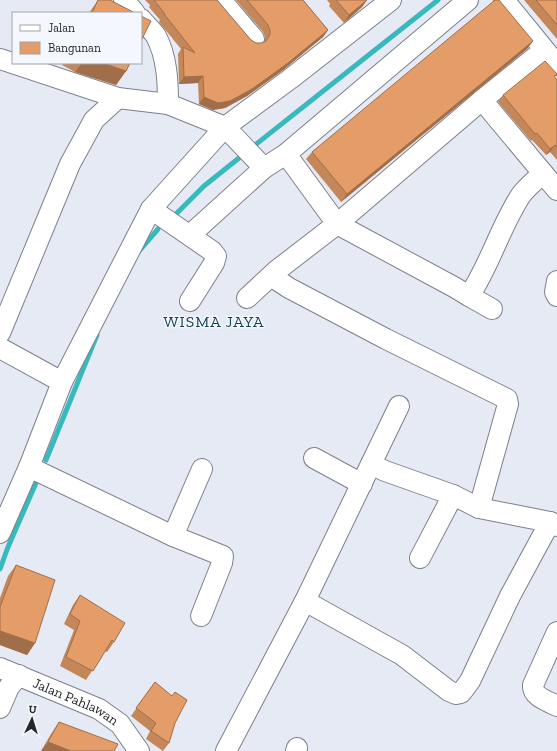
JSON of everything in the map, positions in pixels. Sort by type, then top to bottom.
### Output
[{"type":"street","points":[[124,0],[134,12]]},
{"type":"street","points":[[220,0],[254,39]]},
{"type":"street","points":[[0,533],[29,467],[62,382],[151,209],[231,133],[322,55],[391,0]]},
{"type":"street","points":[[190,235],[261,164],[286,154],[468,0]]},
{"type":"street","points":[[504,0],[557,65]]},
{"type":"street","points":[[142,20],[155,35],[163,54],[168,88],[168,104]]},
{"type":"street","points":[[247,298],[270,276],[338,224],[482,100],[544,50]]},
{"type":"street","points":[[0,59],[12,63]]},
{"type":"street","points":[[15,64],[118,98],[168,104],[231,133],[261,164]]},
{"type":"street","points":[[0,333],[70,164],[94,120],[118,98]]},
{"type":"street","points":[[482,100],[557,190]]},
{"type":"street","points":[[286,154],[338,224],[454,287],[492,310]]},
{"type":"street","points":[[468,296],[476,285],[522,194],[543,173]]},
{"type":"street","points":[[151,209],[190,235],[212,251],[216,256],[214,263],[190,301]]},
{"type":"street","points":[[270,276],[289,288],[386,339],[506,399],[508,404],[479,508]]},
{"type":"street","points":[[557,281],[555,292],[557,296]]},
{"type":"street","points":[[0,348],[62,382]]},
{"type":"street","points":[[226,751],[305,601],[399,406]]},
{"type":"street","points":[[314,458],[362,484]]},
{"type":"street","points":[[305,601],[402,655],[449,691],[456,694],[461,693],[470,681],[510,596],[553,524],[479,508],[453,495],[384,471],[371,464]]},
{"type":"street","points":[[29,467],[173,536],[223,556],[222,563],[201,616]]},
{"type":"street","points":[[173,536],[202,469]]},
{"type":"street","points":[[420,558],[453,495]]},
{"type":"street","points":[[557,632],[532,685],[532,690],[536,695],[557,706]]},
{"type":"street","name":"Jalan Pahlawan","points":[[0,668],[99,709],[120,724],[140,751]]},
{"type":"street","points":[[0,708],[9,687],[18,675]]},
{"type":"building","points":[[98,0],[110,0],[133,12],[92,12]]},
{"type":"building","points":[[154,0],[217,0],[251,40],[256,43],[261,43],[266,41],[270,35],[270,30],[268,25],[247,0],[303,0],[328,30],[288,63],[252,89],[230,101],[218,103],[204,97],[203,76],[184,77],[183,47],[195,53]]},
{"type":"building","points":[[336,0],[367,0],[349,15]]},
{"type":"building","points":[[495,0],[499,0],[533,41],[347,194],[312,152]]},
{"type":"building","points":[[536,0],[557,0],[557,25]]},
{"type":"building","points":[[142,16],[151,21],[142,39]]},
{"type":"building","points":[[545,61],[557,74],[554,76],[557,80],[557,148],[555,145],[550,149],[537,133],[535,134],[503,95]]},
{"type":"building","points":[[106,64],[130,64],[126,71]]},
{"type":"building","points":[[16,565],[55,580],[35,643],[0,631],[0,607]]},
{"type":"building","points":[[80,595],[125,623],[114,642],[112,640],[93,671],[66,657],[80,621],[70,614]]},
{"type":"building","points":[[155,682],[172,696],[175,692],[187,700],[175,723],[169,743],[151,731],[156,723],[136,708]]},
{"type":"building","points":[[59,722],[118,744],[114,751],[71,751],[48,742]]},
{"type":"waterway","points":[[250,149],[438,0]]},
{"type":"waterway","points":[[174,216],[204,186],[244,154]]},
{"type":"waterway","points":[[139,251],[158,229]]},
{"type":"waterway","points":[[46,460],[97,335]]},
{"type":"waterway","points":[[0,569],[36,483]]},
{"type":"district","name":"WISMA JAYA","points":[[214,321]]}]
